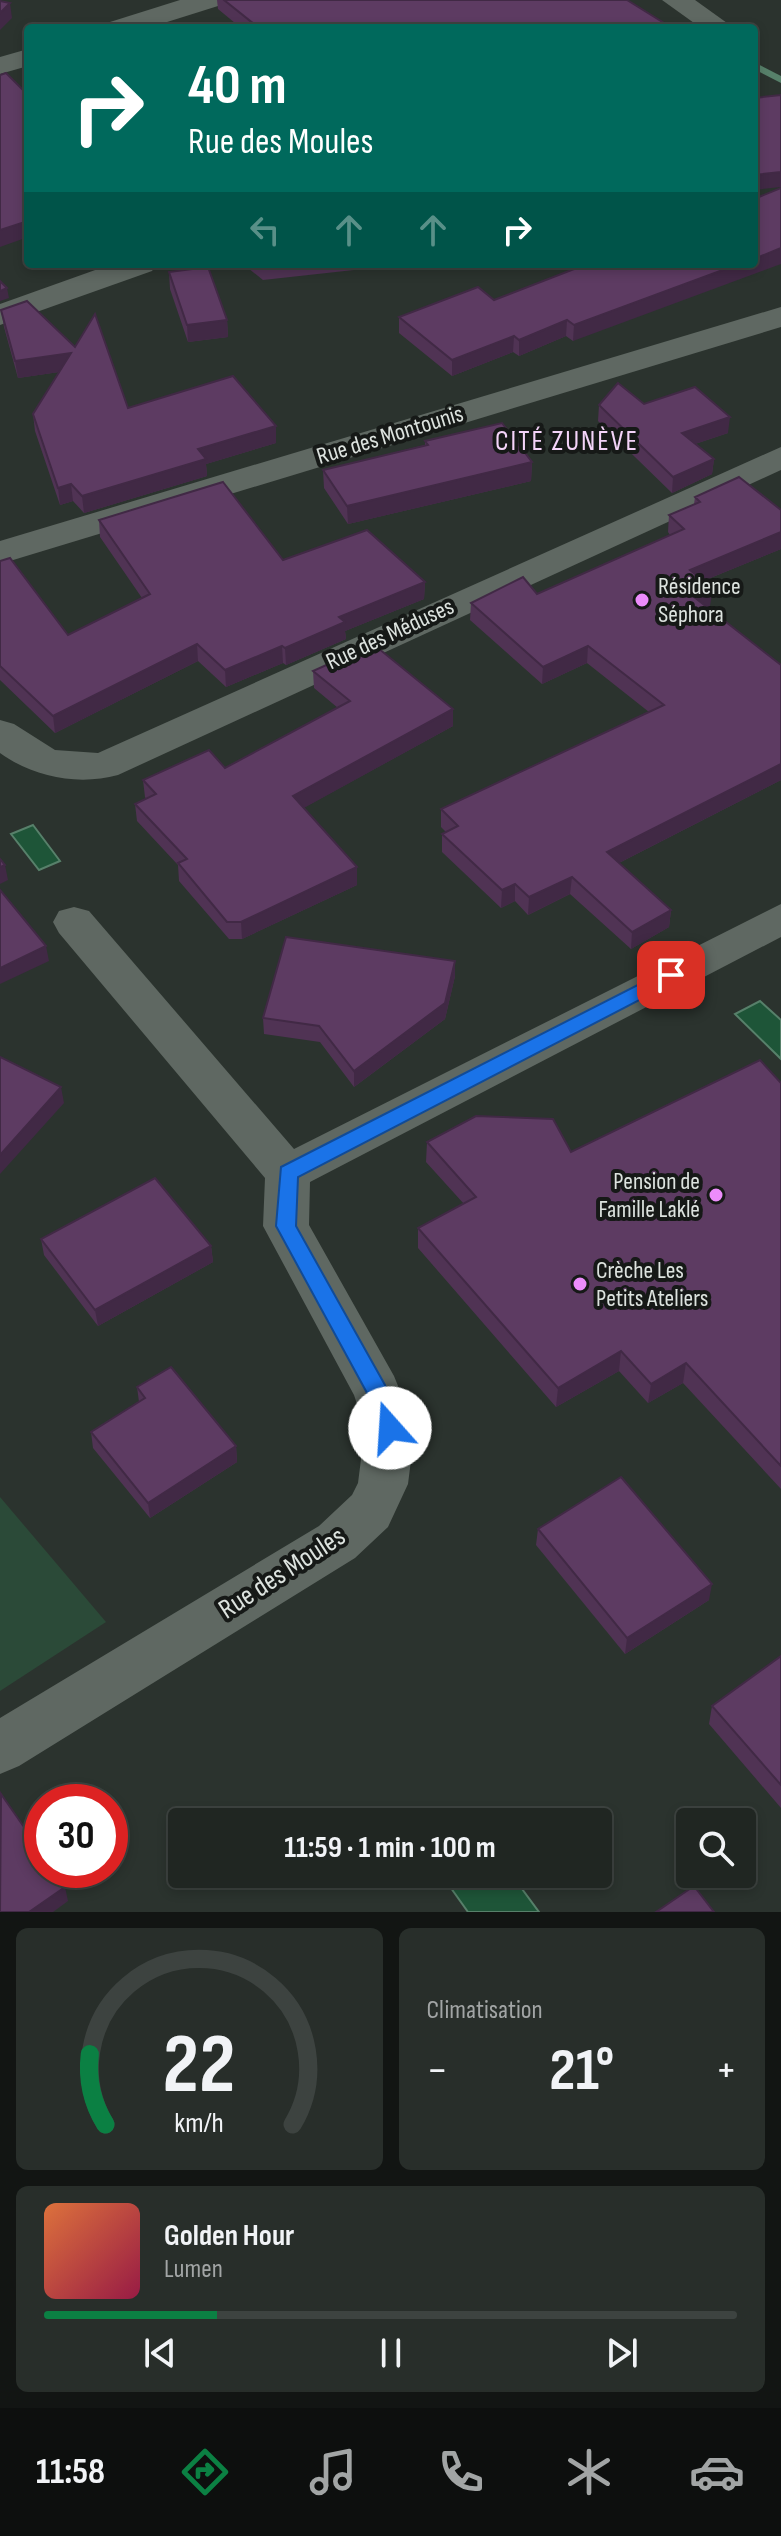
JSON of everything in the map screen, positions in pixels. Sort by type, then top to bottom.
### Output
[{"type":"street","points":[[117,0],[132,24],[208,0]]},
{"type":"street","points":[[680,1],[714,24]]},
{"type":"street","points":[[0,66],[24,58]]},
{"type":"street","points":[[0,315],[130,268]]},
{"type":"street","name":"Rue des Montounis","points":[[0,553],[781,317]]},
{"type":"street","name":"Rue des Méduses","points":[[0,733],[21,752],[64,767],[104,766],[781,457]]},
{"type":"street","points":[[74,922],[288,1173],[781,919]]},
{"type":"street","name":"Rue des Moules","points":[[0,1748],[337,1542],[370,1511],[383,1484],[390,1428],[377,1391],[286,1226],[288,1173]]},
{"type":"shaded area","points":[[33,825],[60,861],[39,870],[11,834]]},
{"type":"shaded area","points":[[760,1001],[781,1020],[781,1059],[735,1014]]},
{"type":"shaded area","points":[[0,1497],[106,1622],[0,1691]]},
{"type":"shaded area","points":[[451,1888],[521,1888],[539,1912],[468,1912]]},
{"type":"building","points":[[224,0],[627,0],[666,24],[254,24]]},
{"type":"building","points":[[0,1],[10,3],[0,13]]},
{"type":"building","points":[[6,73],[24,91],[24,222],[0,230],[0,75]]},
{"type":"building","points":[[781,95],[781,172],[758,175],[758,98]]},
{"type":"building","points":[[781,188],[781,248],[758,257],[758,197]]},
{"type":"building","points":[[208,268],[227,320],[187,325],[169,272]]},
{"type":"building","points":[[577,268],[728,268],[574,325],[567,320],[519,340],[514,336],[452,360],[399,317],[478,287],[494,300]]},
{"type":"building","points":[[27,301],[75,347],[95,314],[128,408],[233,376],[276,426],[198,449],[206,459],[82,496],[71,484],[58,488],[33,414],[71,353],[15,361],[1,310]]},
{"type":"building","points":[[618,383],[644,404],[695,387],[730,417],[682,433],[714,459],[673,477],[599,405]]},
{"type":"building","points":[[502,423],[532,462],[347,506],[323,470],[428,445],[425,441]]},
{"type":"building","points":[[739,477],[781,510],[781,532],[690,570],[713,588],[694,597],[781,665],[781,764],[607,852],[671,910],[632,932],[572,877],[529,897],[515,884],[502,890],[442,834],[458,826],[441,809],[664,705],[588,646],[543,667],[471,603],[523,577],[537,594],[684,529],[669,515],[700,502],[695,497]]},
{"type":"building","points":[[223,482],[283,560],[367,530],[425,582],[339,617],[345,622],[225,670],[197,644],[53,716],[0,666],[0,561],[10,558],[68,635],[150,594],[99,520]]},
{"type":"building","points":[[373,644],[453,709],[293,796],[357,867],[241,922],[227,922],[178,863],[187,859],[135,804],[156,794],[143,780],[209,750],[225,768],[350,701],[313,671]]},
{"type":"building","points":[[0,890],[46,946],[0,968]]},
{"type":"building","points":[[286,937],[455,961],[445,1003],[354,1071],[319,1026],[263,1018]]},
{"type":"building","points":[[0,1057],[61,1087],[0,1155]]},
{"type":"building","name":"Crèche Les Petits Ateliers","points":[[760,1060],[781,1083],[781,1466],[686,1363],[651,1384],[621,1351],[558,1388],[418,1228],[476,1197],[427,1142],[476,1116],[553,1119],[571,1152]]},
{"type":"building","points":[[155,1178],[211,1246],[95,1310],[41,1239]]},
{"type":"building","points":[[171,1367],[236,1446],[148,1503],[91,1432],[145,1398],[137,1387]]},
{"type":"building","points":[[621,1477],[712,1584],[627,1638],[538,1529]]},
{"type":"building","points":[[781,1656],[781,1785],[712,1706]]},
{"type":"building","points":[[1,1794],[24,1827],[24,1888],[64,1888],[29,1912],[0,1912]]},
{"type":"building","points":[[696,1888],[714,1912],[656,1912]]},
{"type":"waterway","points":[[758,67],[781,80]]},
{"type":"place","name":"Résidence Séphora","points":[[642,600]]},
{"type":"place","name":"Pension de Famille Laklé","points":[[716,1195]]},
{"type":"place","name":"Crèche Les Petits Ateliers","points":[[580,1284]]},
{"type":"district","name":"CITÉ ZUNÈVE","points":[[567,441]]},
{"type":"route","points":[[390,1428],[377,1391],[286,1226],[288,1173],[671,975]]}]
